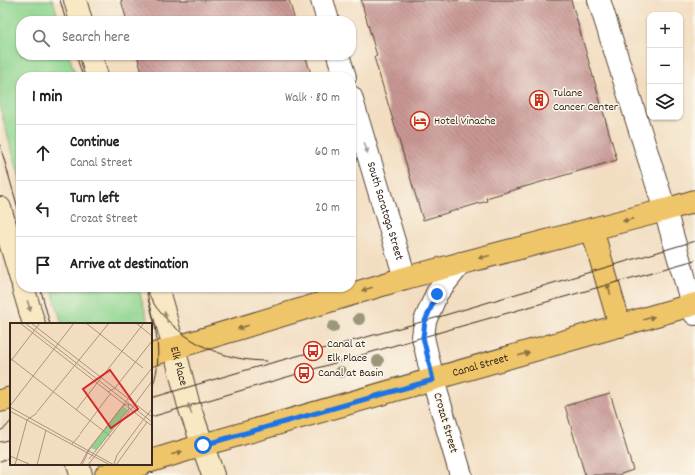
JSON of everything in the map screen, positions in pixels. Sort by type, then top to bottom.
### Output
[{"type":"main road","points":[[75,0],[80,16]]},
{"type":"main road","points":[[92,60],[96,72]]},
{"type":"main road","points":[[152,355],[404,278],[695,201]]},
{"type":"main road","points":[[0,208],[16,262]]},
{"type":"main road","points":[[592,229],[620,326]]},
{"type":"main road","points":[[25,292],[34,323]]},
{"type":"main road","name":"Elk Place","points":[[158,292],[189,406],[213,475]]},
{"type":"main road","name":"Canal Street","points":[[152,461],[620,326],[694,308]]},
{"type":"main road","points":[[0,401],[10,398]]},
{"type":"main road","points":[[78,465],[81,475]]},
{"type":"main road","points":[[106,475],[139,465]]},
{"type":"street","points":[[322,0],[327,16]]},
{"type":"street","points":[[599,0],[694,308]]},
{"type":"street","points":[[340,60],[343,72]]},
{"type":"street","name":"South Saratoga Street","points":[[356,115],[404,278]]},
{"type":"street","name":"Crozat Street","points":[[461,475],[433,380],[423,337],[425,321],[437,294],[462,263]]},
{"type":"green space","points":[[0,0],[53,0],[58,16],[16,16],[16,60],[71,60],[74,72],[16,72],[16,164],[0,108]]},
{"type":"green space","points":[[52,292],[139,292],[149,323],[62,323]]},
{"type":"building","points":[[121,0],[289,0],[294,16],[126,16]]},
{"type":"building","points":[[361,0],[571,0],[617,160],[486,198],[487,201],[423,220],[374,57],[377,56]]},
{"type":"building","points":[[138,60],[307,60],[310,72],[142,72]]},
{"type":"building","points":[[610,393],[633,470],[618,475],[585,475],[565,406]]},
{"type":"tram line","points":[[60,0],[65,16]]},
{"type":"tram line","points":[[78,60],[81,72]]},
{"type":"tram line","points":[[0,145],[16,201]]},
{"type":"tram line","points":[[152,398],[253,368],[425,321],[695,241]]},
{"type":"tram line","points":[[152,417],[423,337],[695,260]]},
{"type":"tram line","points":[[41,292],[50,323]]},
{"type":"tram line","points":[[147,292],[156,307],[167,319],[191,339],[220,353],[251,360],[267,361]]},
{"type":"tram line","points":[[148,299],[154,320],[158,356],[155,379],[152,386]]},
{"type":"tram line","points":[[0,431],[10,422]]},
{"type":"tram line","points":[[0,442],[10,439]]},
{"type":"tram line","points":[[0,461],[10,458]]},
{"type":"place","name":"Tulane Cancer Center","points":[[539,100]]},
{"type":"place","name":"Hotel Vinache","points":[[420,121]]},
{"type":"place","name":"Canal at Elk Place","points":[[313,351]]},
{"type":"place","name":"Canal at Basin","points":[[304,373]]},
{"type":"route","points":[[203,445],[433,380],[423,337],[425,321],[437,294]]}]
